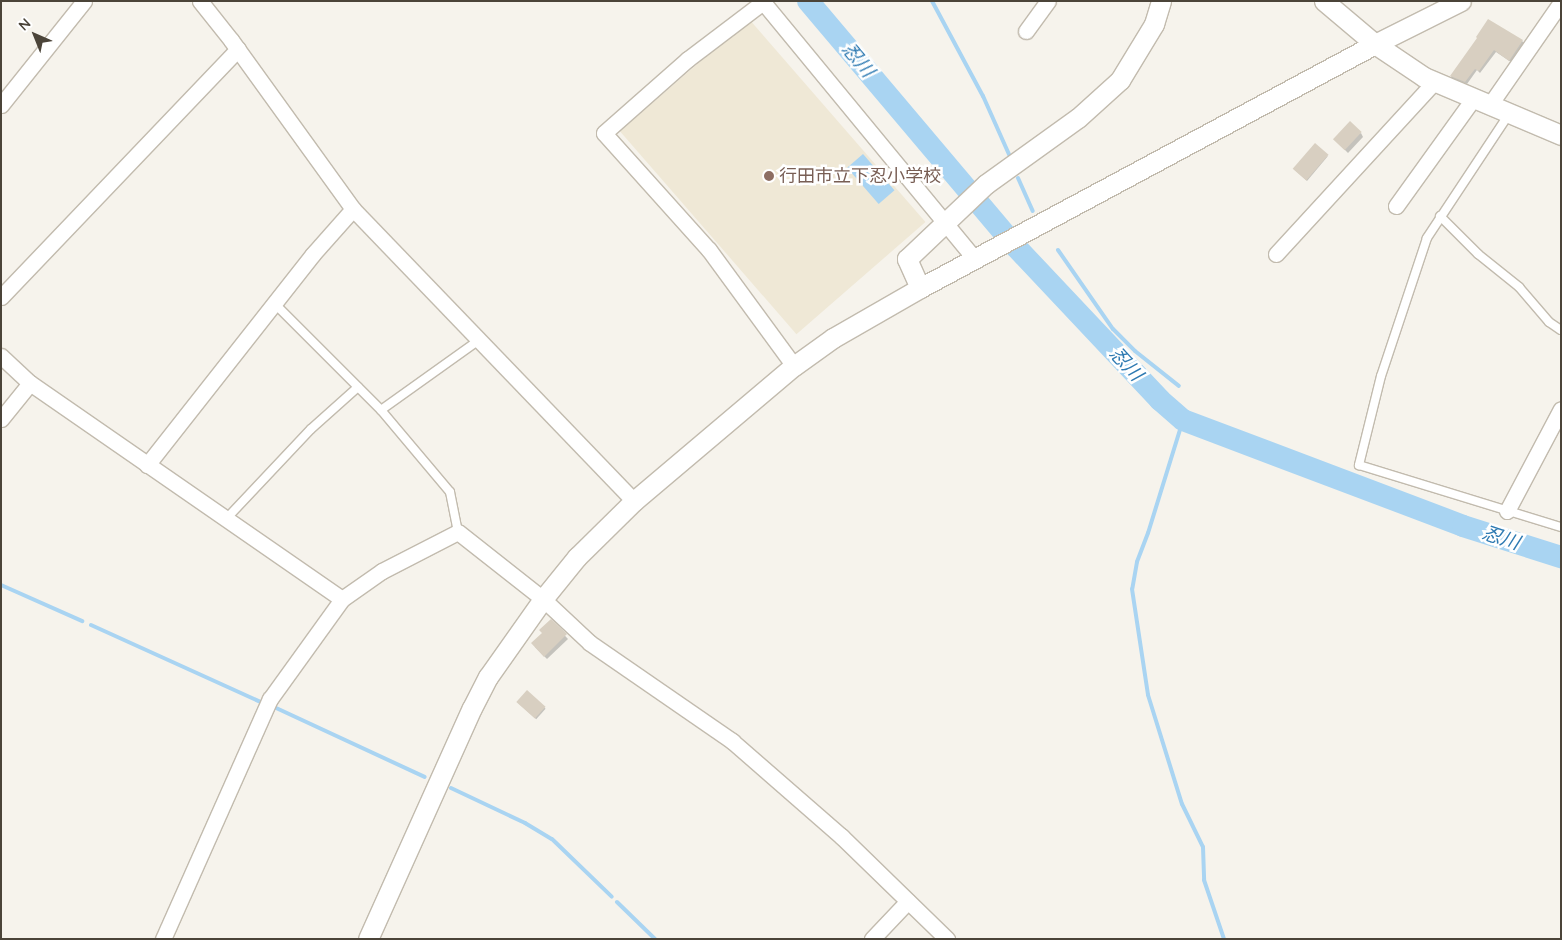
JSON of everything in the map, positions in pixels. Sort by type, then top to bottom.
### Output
[{"type":"street","points":[[1,105],[84,1]]},
{"type":"street","points":[[200,1],[238,49],[353,209],[634,501]]},
{"type":"street","points":[[1026,31],[1048,1]]},
{"type":"street","points":[[920,288],[906,259],[986,184],[1078,118],[1120,80],[1154,24],[1161,1]]},
{"type":"street","points":[[1324,1],[1375,44],[1434,82],[1561,135]]},
{"type":"street","points":[[368,939],[472,708],[488,677],[543,599],[577,557],[634,501],[794,366],[833,338],[920,288],[1037,225],[1375,44],[1461,1]]},
{"type":"street","points":[[794,366],[741,290],[709,250],[604,134],[688,59],[763,2],[948,220],[975,259]]},
{"type":"street","points":[[1396,206],[1561,2]]},
{"type":"street","points":[[1,297],[238,49]]},
{"type":"street","points":[[1276,254],[1434,82]]},
{"type":"street","points":[[147,465],[313,254],[353,209]]},
{"type":"street","points":[[1,356],[30,383],[342,599]]},
{"type":"street","points":[[1,419],[30,383]]},
{"type":"street","points":[[1507,511],[1561,409]]},
{"type":"street","points":[[163,939],[270,699],[342,599],[382,571],[458,532],[543,599],[590,643],[732,741],[841,836],[947,939]]},
{"type":"street","points":[[872,939],[908,901]]},
{"type":"lane","points":[[1509,114],[1427,238],[1381,376],[1359,464],[1561,527]]},
{"type":"lane","points":[[1440,216],[1478,254],[1519,287],[1549,322],[1561,330]]},
{"type":"lane","points":[[275,304],[381,410],[450,492],[458,532]]},
{"type":"lane","points":[[381,410],[479,340]]},
{"type":"lane","points":[[227,518],[312,430],[358,387]]},
{"type":"shaded area","name":"行田市立下忍小学校","points":[[749,19],[925,222],[796,334],[620,131]]},
{"type":"water","points":[[863,154],[894,190],[879,204],[847,168]]},
{"type":"building","points":[[1488,19],[1523,40],[1509,61],[1494,50],[1479,71],[1475,69],[1465,82],[1450,76],[1477,38]]},
{"type":"building","points":[[1350,121],[1362,132],[1345,150],[1333,139]]},
{"type":"building","points":[[1315,143],[1329,155],[1306,180],[1293,169]]},
{"type":"building","points":[[551,619],[567,634],[544,657],[531,643],[542,633],[539,630]]},
{"type":"building","points":[[527,690],[546,707],[535,719],[516,702]]},
{"type":"waterway","name":"忍川","points":[[808,1],[1016,247],[1160,400],[1183,420],[1463,526],[1561,557]]},
{"type":"waterway","points":[[932,1],[983,96],[1011,159]]},
{"type":"waterway","points":[[1018,178],[1033,211]]},
{"type":"waterway","points":[[1058,250],[1113,329],[1135,351],[1179,386]]},
{"type":"waterway","points":[[1183,420],[1148,533],[1137,562],[1132,589],[1148,695],[1182,804],[1203,847],[1204,880],[1224,939]]},
{"type":"waterway","points":[[1,585],[82,621]]},
{"type":"waterway","points":[[91,625],[263,703]]},
{"type":"waterway","points":[[274,707],[425,777]]},
{"type":"waterway","points":[[451,788],[525,823],[552,839],[612,897]]},
{"type":"waterway","points":[[617,902],[655,939]]},
{"type":"place","name":"行田市立下忍小学校","points":[[769,176]]}]
